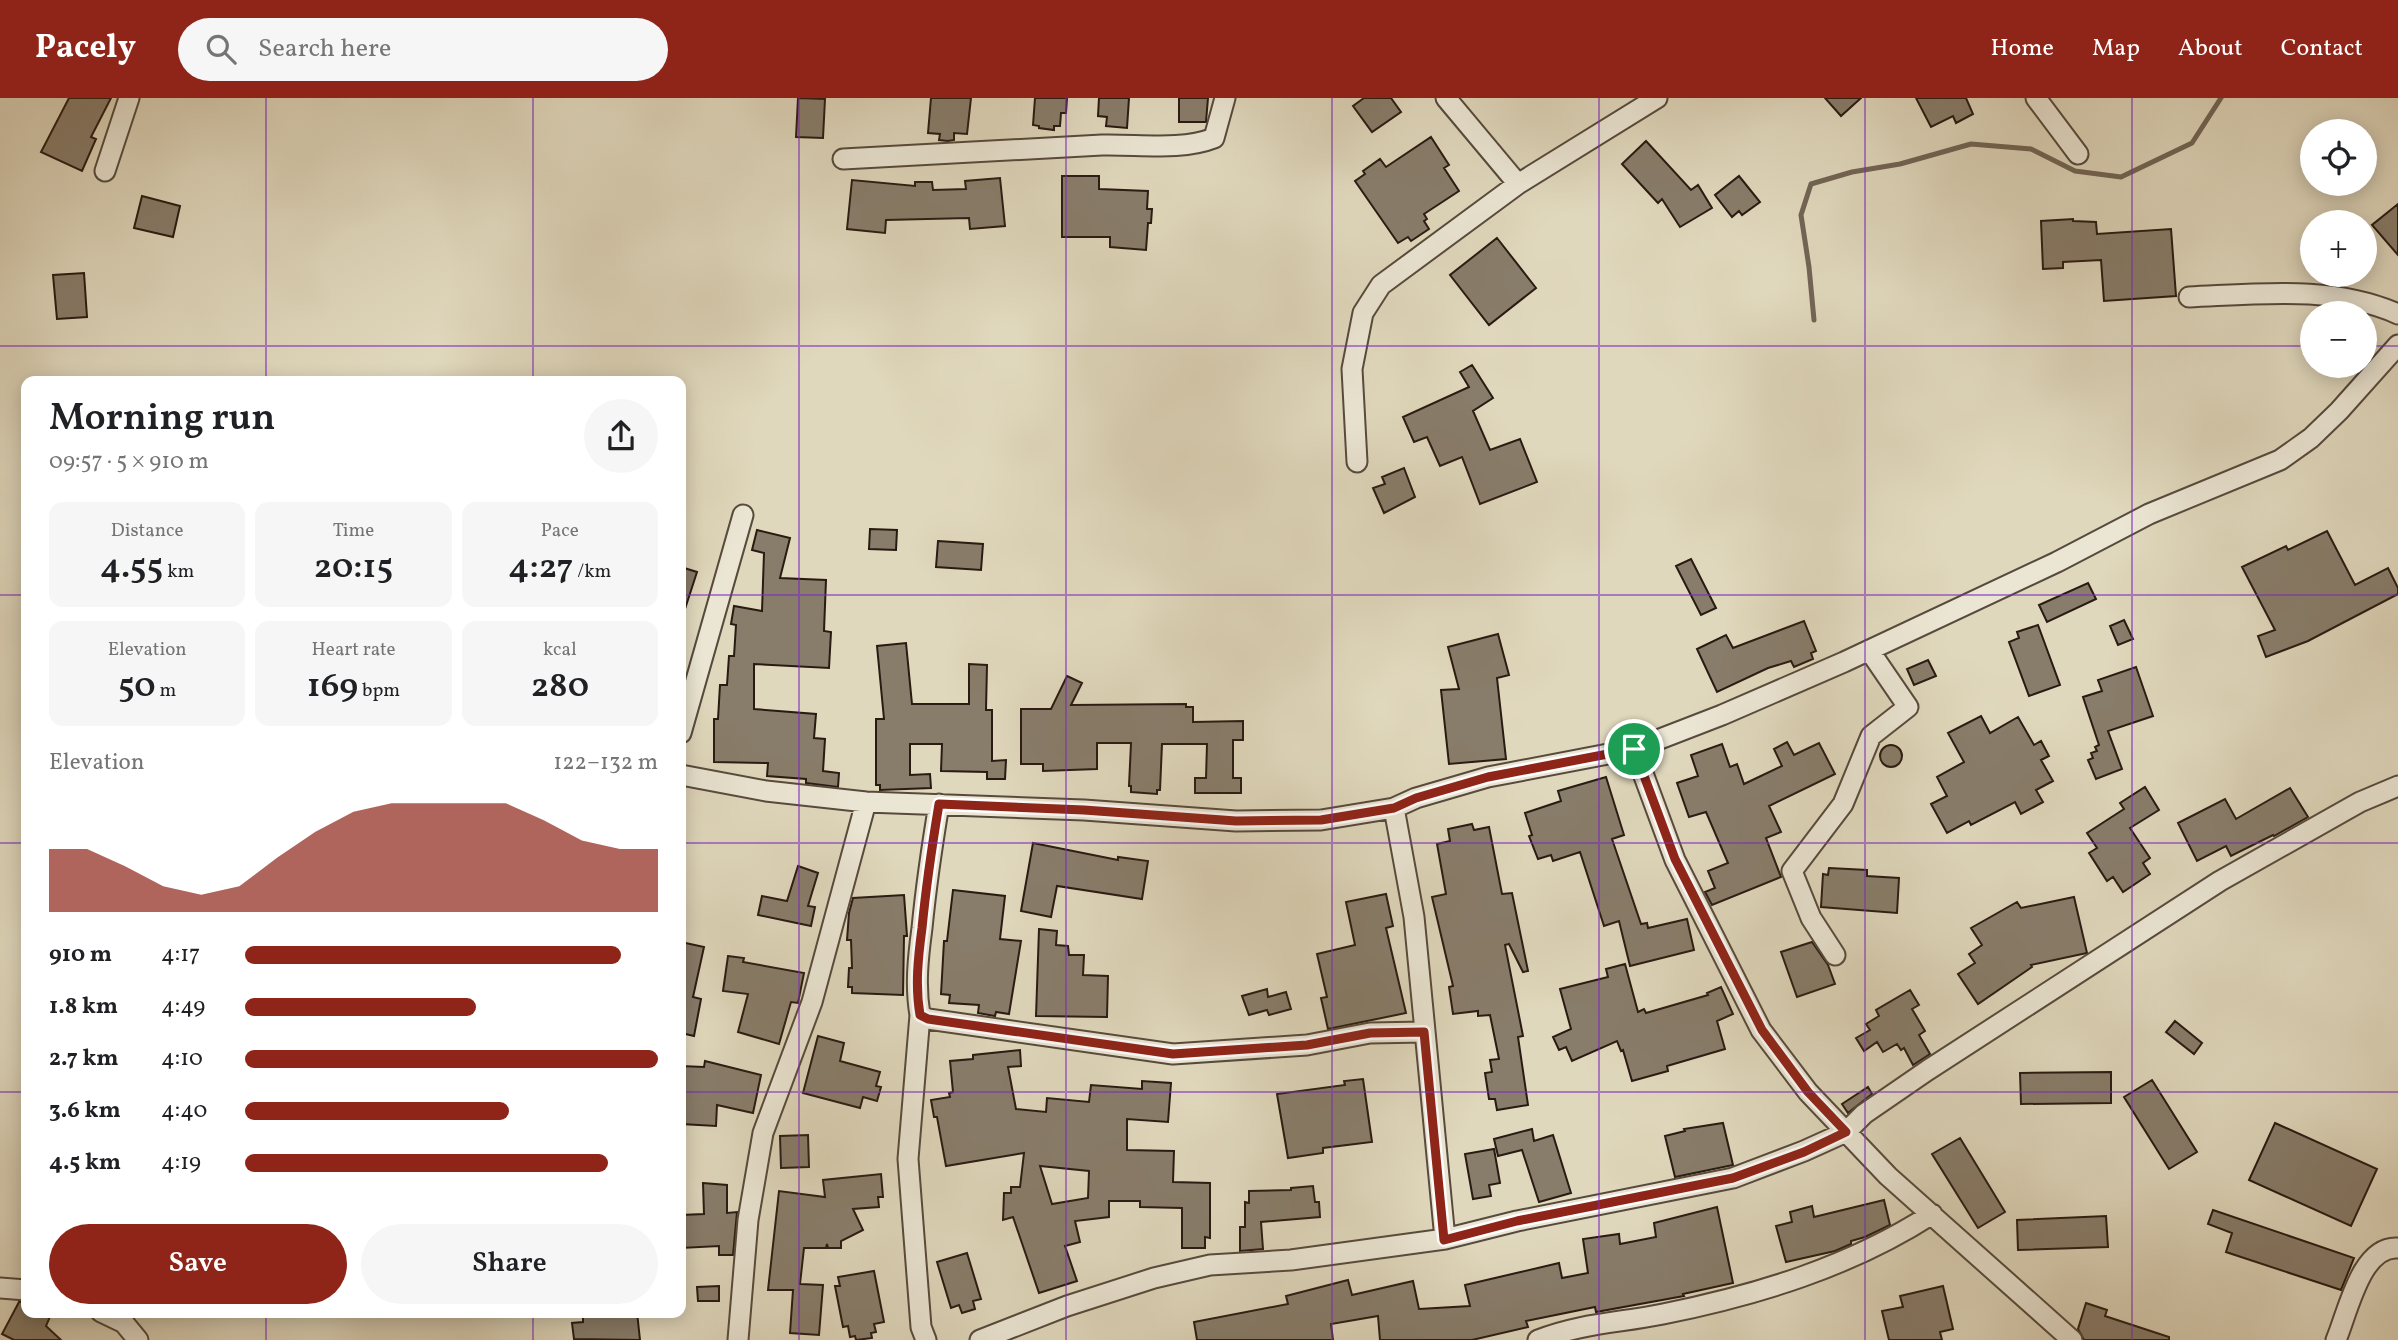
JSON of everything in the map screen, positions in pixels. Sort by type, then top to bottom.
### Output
[{"type":"street","points":[[106,171],[128,98]]},
{"type":"street","points":[[844,159],[1138,144],[1197,145],[1214,138],[1225,98]]},
{"type":"street","points":[[1446,98],[1518,184]]},
{"type":"street","points":[[1357,462],[1352,369],[1363,313],[1381,285],[1518,184],[1657,98]]},
{"type":"street","points":[[2036,98],[2078,154]]},
{"type":"street","points":[[2189,297],[2275,293],[2341,296],[2380,306],[2398,314]]},
{"type":"street","points":[[686,776],[766,791],[866,802],[1084,810],[1236,821],[1321,820],[1394,808],[1416,798],[1488,777],[1634,749],[1722,715],[1869,650],[2057,562],[2148,514],[2280,460],[2311,438],[2339,411],[2398,345]]},
{"type":"street","points":[[686,715],[743,515]]},
{"type":"street","points":[[1835,955],[1811,918],[1792,871],[1843,804],[1871,736],[1908,707],[1869,650]]},
{"type":"street","points":[[1634,749],[1675,859],[1762,1030],[1808,1092],[1888,1176],[2072,1340]]},
{"type":"street","points":[[980,1340],[1067,1306],[1154,1278],[1210,1265],[1291,1260],[1444,1240],[1517,1221],[1733,1178],[1804,1152],[1846,1132],[1864,1114],[1928,1070],[2220,881],[2350,808],[2398,786]]},
{"type":"street","points":[[738,1340],[748,1220],[763,1133],[812,1002],[866,802]]},
{"type":"street","points":[[926,1340],[921,1327],[908,1159],[920,1015],[916,993],[918,964],[939,804]]},
{"type":"street","points":[[1394,808],[1414,917],[1444,1240]]},
{"type":"street","points":[[920,1015],[928,1019],[1173,1054],[1307,1045],[1370,1033],[1424,1032]]},
{"type":"street","points":[[1538,1340],[1593,1324],[1659,1315],[1745,1295],[1834,1265],[1888,1241],[1931,1214]]},
{"type":"street","points":[[2336,1340],[2362,1271],[2375,1254],[2389,1247],[2398,1248]]},
{"type":"street","points":[[0,1288],[21,1290]]},
{"type":"street","points":[[114,1318],[124,1323],[138,1340]]},
{"type":"building","points":[[69,98],[111,98],[91,137],[96,139],[82,171],[41,152]]},
{"type":"building","points":[[798,98],[825,99],[823,138],[796,137]]},
{"type":"building","points":[[931,98],[971,98],[967,134],[954,133],[954,140],[948,141],[939,140],[940,134],[928,133]]},
{"type":"building","points":[[1035,98],[1067,98],[1066,113],[1061,113],[1060,126],[1054,126],[1054,130],[1033,125]]},
{"type":"building","points":[[1099,98],[1129,98],[1127,128],[1106,126],[1107,117],[1098,116]]},
{"type":"building","points":[[1179,98],[1208,98],[1206,122],[1179,122]]},
{"type":"building","points":[[1364,98],[1391,98],[1401,112],[1372,132],[1353,106]]},
{"type":"building","points":[[1825,98],[1861,98],[1841,116]]},
{"type":"building","points":[[1916,98],[1966,98],[1973,114],[1956,123],[1953,116],[1931,127]]},
{"type":"building","points":[[1431,137],[1449,165],[1444,168],[1459,191],[1424,214],[1427,219],[1424,221],[1429,229],[1411,241],[1408,237],[1398,243],[1355,181],[1365,174],[1363,171],[1380,159],[1386,167]]},
{"type":"building","points":[[1646,141],[1691,190],[1698,185],[1712,208],[1680,227],[1662,199],[1658,203],[1622,164]]},
{"type":"building","points":[[1062,176],[1099,176],[1099,189],[1148,191],[1147,209],[1152,209],[1146,250],[1110,247],[1110,237],[1062,237]]},
{"type":"building","points":[[1739,176],[1760,202],[1742,215],[1739,211],[1732,217],[1715,195]]},
{"type":"building","points":[[1000,178],[1005,226],[970,229],[969,218],[886,220],[885,233],[847,229],[852,180],[915,186],[915,182],[932,182],[933,190],[966,189],[965,181]]},
{"type":"building","points":[[142,196],[180,206],[173,237],[134,228]]},
{"type":"building","points":[[2398,204],[2398,255],[2377,231],[2377,221]]},
{"type":"building","points":[[2073,219],[2096,222],[2097,234],[2171,229],[2176,296],[2104,301],[2101,260],[2063,262],[2063,268],[2043,269],[2041,221]]},
{"type":"building","points":[[1497,238],[1536,288],[1489,325],[1450,275]]},
{"type":"building","points":[[84,273],[87,317],[57,319],[53,275]]},
{"type":"building","points":[[1472,365],[1493,398],[1473,411],[1490,450],[1520,439],[1537,482],[1480,504],[1462,457],[1440,466],[1427,437],[1414,442],[1403,417],[1469,387],[1460,372]]},
{"type":"building","points":[[1404,468],[1415,497],[1384,513],[1373,488],[1385,484],[1382,477]]},
{"type":"building","points":[[870,529],[897,530],[896,550],[869,549]]},
{"type":"building","points":[[757,530],[790,538],[780,578],[826,580],[824,631],[831,632],[829,668],[754,664],[754,709],[816,714],[814,738],[825,739],[823,771],[839,773],[838,787],[806,783],[806,779],[767,776],[768,763],[714,762],[714,719],[718,719],[720,685],[727,685],[729,656],[734,656],[736,625],[731,624],[734,606],[762,611],[764,553],[752,550]]},
{"type":"building","points":[[2327,531],[2355,585],[2388,568],[2398,588],[2398,594],[2308,641],[2266,657],[2258,636],[2275,630],[2242,567],[2286,546],[2288,550]]},
{"type":"building","points":[[938,541],[983,544],[981,570],[936,567]]},
{"type":"building","points":[[1691,559],[1716,608],[1701,615],[1676,566]]},
{"type":"building","points":[[686,569],[697,572],[686,606]]},
{"type":"building","points":[[2088,583],[2096,599],[2047,622],[2039,605]]},
{"type":"building","points":[[2124,620],[2133,639],[2118,645],[2110,626]]},
{"type":"building","points":[[1804,621],[1816,651],[1811,653],[1813,659],[1794,667],[1791,661],[1768,668],[1717,692],[1697,649],[1726,635],[1733,648]]},
{"type":"building","points":[[2038,625],[2060,685],[2029,696],[2009,642],[2019,638],[2017,632]]},
{"type":"building","points":[[1498,634],[1509,675],[1497,678],[1506,759],[1449,764],[1441,690],[1459,689],[1448,647]]},
{"type":"building","points":[[906,643],[912,704],[969,704],[969,664],[987,665],[986,710],[992,710],[992,761],[1006,760],[1005,779],[987,779],[987,772],[941,771],[942,744],[910,744],[910,775],[930,774],[931,788],[880,790],[880,785],[876,785],[876,719],[884,719],[877,646]]},
{"type":"building","points":[[1928,660],[1936,676],[1914,685],[1907,669]]},
{"type":"building","points":[[2136,667],[2153,716],[2108,731],[2122,769],[2096,779],[2088,760],[2093,758],[2091,753],[2097,751],[2095,747],[2099,745],[2083,697],[2102,691],[2098,680]]},
{"type":"building","points":[[1067,676],[1082,683],[1071,705],[1186,704],[1186,707],[1193,707],[1193,722],[1243,721],[1243,740],[1233,740],[1233,778],[1241,778],[1241,793],[1195,793],[1195,778],[1206,778],[1207,744],[1162,744],[1160,790],[1157,790],[1157,794],[1131,792],[1131,743],[1097,743],[1097,769],[1043,771],[1043,764],[1021,764],[1021,709],[1051,709]]},
{"type":"building","points":[[1981,716],[1990,733],[2018,717],[2034,745],[2041,741],[2049,756],[2041,760],[2053,781],[2036,790],[2043,802],[2021,814],[2015,802],[1971,825],[1969,821],[1947,833],[1931,804],[1947,796],[1937,777],[1964,762],[1948,733]]},
{"type":"building","points":[[1787,742],[1794,755],[1819,743],[1835,774],[1769,806],[1781,832],[1766,838],[1781,877],[1712,905],[1705,892],[1715,888],[1708,871],[1728,863],[1706,812],[1689,817],[1677,783],[1698,776],[1691,755],[1722,744],[1730,767],[1737,764],[1744,784],[1782,766],[1774,749]]},
{"type":"building","points":[[1891,745],[1901,752],[1902,756],[1895,766],[1891,767],[1881,760],[1880,756],[1887,746]]},
{"type":"building","points":[[1606,777],[1624,835],[1612,839],[1641,924],[1647,923],[1648,928],[1687,919],[1694,950],[1630,966],[1619,921],[1604,926],[1580,852],[1553,861],[1551,855],[1538,859],[1529,836],[1532,835],[1525,813],[1561,801],[1558,791]]},
{"type":"building","points":[[2145,787],[2159,810],[2130,828],[2150,858],[2143,863],[2150,874],[2123,892],[2113,877],[2107,881],[2089,853],[2097,848],[2087,833],[2124,809],[2120,803]]},
{"type":"building","points":[[2290,788],[2308,817],[2231,856],[2226,846],[2197,861],[2178,823],[2225,799],[2236,819]]},
{"type":"building","points":[[1472,824],[1474,830],[1489,827],[1502,894],[1512,893],[1528,971],[1523,972],[1509,944],[1505,945],[1523,1036],[1518,1037],[1528,1105],[1497,1110],[1495,1099],[1489,1099],[1485,1073],[1492,1072],[1490,1060],[1499,1059],[1490,1015],[1478,1016],[1478,1011],[1453,1014],[1449,987],[1453,986],[1432,897],[1446,894],[1437,844],[1450,841],[1448,829]]},
{"type":"building","points":[[1033,843],[1118,860],[1118,857],[1148,861],[1142,899],[1057,886],[1051,917],[1021,911]]},
{"type":"building","points":[[798,866],[818,873],[808,906],[815,907],[811,926],[758,915],[762,896],[787,901]]},
{"type":"building","points":[[1829,868],[1867,870],[1867,876],[1899,878],[1897,913],[1821,907],[1823,874],[1828,875]]},
{"type":"building","points":[[953,890],[1005,896],[1000,939],[1021,941],[1009,1014],[996,1012],[995,1016],[978,1013],[979,1005],[949,1003],[950,995],[941,994],[944,941],[947,941]]},
{"type":"building","points":[[1386,894],[1393,926],[1386,928],[1406,1013],[1328,1029],[1321,998],[1327,997],[1317,954],[1355,945],[1346,902]]},
{"type":"building","points":[[904,895],[907,936],[904,936],[903,995],[852,993],[852,987],[848,987],[849,968],[852,968],[851,940],[847,940],[853,898]]},
{"type":"building","points":[[2074,897],[2087,953],[2031,965],[2032,967],[1978,1004],[1958,974],[1975,963],[1969,954],[1982,945],[1971,928],[2017,902],[2021,908]]},
{"type":"building","points":[[1039,929],[1057,931],[1056,945],[1068,946],[1069,955],[1084,955],[1083,975],[1108,976],[1107,1017],[1036,1016]]},
{"type":"building","points":[[1812,942],[1828,965],[1835,984],[1797,997],[1781,952]]},
{"type":"building","points":[[686,943],[704,947],[693,997],[701,999],[694,1036],[686,1034]]},
{"type":"building","points":[[728,956],[744,958],[743,962],[804,973],[798,1003],[791,1002],[779,1044],[738,1032],[748,994],[723,991]]},
{"type":"building","points":[[1625,964],[1638,1012],[1644,1009],[1646,1013],[1708,995],[1707,993],[1721,987],[1733,1014],[1717,1021],[1725,1049],[1667,1066],[1668,1071],[1632,1081],[1623,1050],[1621,1051],[1617,1041],[1572,1061],[1566,1047],[1559,1050],[1553,1037],[1571,1029],[1560,989],[1608,977],[1606,969]]},
{"type":"building","points":[[1267,989],[1268,997],[1286,992],[1291,1009],[1269,1015],[1267,1010],[1249,1015],[1242,996]]},
{"type":"building","points":[[1910,990],[1919,1005],[1912,1009],[1925,1031],[1919,1035],[1930,1054],[1913,1065],[1904,1048],[1901,1050],[1897,1044],[1883,1052],[1877,1042],[1864,1051],[1856,1038],[1870,1030],[1866,1024],[1879,1016],[1876,1010]]},
{"type":"building","points":[[2175,1021],[2202,1043],[2194,1054],[2166,1032]]},
{"type":"building","points":[[818,1036],[844,1043],[840,1061],[880,1072],[876,1086],[881,1087],[877,1101],[863,1097],[860,1108],[803,1093]]},
{"type":"building","points":[[1020,1050],[1021,1066],[1008,1067],[1016,1109],[1046,1112],[1047,1098],[1089,1102],[1091,1085],[1142,1089],[1142,1081],[1171,1083],[1168,1122],[1127,1119],[1127,1150],[1174,1151],[1173,1182],[1210,1183],[1210,1238],[1205,1237],[1205,1248],[1182,1248],[1182,1208],[1140,1207],[1140,1201],[1109,1201],[1109,1217],[1075,1221],[1080,1242],[1065,1246],[1077,1281],[1039,1293],[1013,1217],[1003,1220],[1004,1193],[1011,1193],[1011,1187],[1020,1187],[1024,1153],[946,1166],[931,1100],[950,1097],[949,1093],[953,1092],[950,1061],[973,1059],[973,1055]],"holes":[[[1040,1166],[1089,1171],[1088,1198],[1052,1204]]]},
{"type":"building","points":[[705,1061],[761,1075],[753,1113],[717,1105],[716,1126],[686,1124],[686,1066],[704,1067]]},
{"type":"building","points":[[2111,1072],[2111,1103],[2021,1104],[2020,1073]]},
{"type":"building","points":[[1363,1079],[1372,1142],[1323,1148],[1323,1153],[1288,1158],[1277,1094],[1345,1085],[1344,1081]]},
{"type":"building","points":[[2152,1080],[2197,1152],[2169,1169],[2124,1097]]},
{"type":"building","points":[[1868,1087],[1872,1094],[1848,1113],[1842,1104]]},
{"type":"building","points":[[1723,1123],[1733,1165],[1675,1177],[1665,1136],[1685,1131],[1684,1129]]},
{"type":"building","points":[[2275,1123],[2377,1169],[2351,1226],[2249,1180]]},
{"type":"building","points":[[1532,1129],[1534,1141],[1553,1135],[1571,1193],[1539,1202],[1522,1150],[1498,1156],[1494,1139]]},
{"type":"building","points":[[808,1135],[809,1167],[781,1168],[780,1136]]},
{"type":"building","points":[[1960,1138],[2005,1212],[1978,1228],[1932,1154]]},
{"type":"building","points":[[1494,1149],[1500,1183],[1489,1185],[1491,1196],[1473,1199],[1465,1154]]},
{"type":"building","points":[[881,1174],[883,1197],[878,1197],[879,1207],[853,1209],[863,1230],[841,1241],[841,1248],[828,1248],[827,1244],[826,1248],[804,1248],[800,1284],[823,1285],[819,1335],[790,1333],[793,1290],[768,1290],[779,1191],[825,1197],[823,1180]]},
{"type":"building","points":[[703,1183],[727,1185],[727,1213],[737,1212],[733,1255],[719,1255],[719,1246],[686,1248],[686,1215],[704,1214]]},
{"type":"building","points":[[1313,1186],[1315,1202],[1319,1202],[1320,1217],[1261,1222],[1263,1249],[1240,1251],[1240,1227],[1245,1227],[1245,1202],[1249,1203],[1249,1191],[1291,1190]]},
{"type":"building","points":[[1884,1200],[1890,1225],[1851,1241],[1851,1244],[1835,1251],[1786,1262],[1776,1226],[1792,1222],[1790,1212],[1812,1206],[1814,1217]]},
{"type":"building","points":[[1717,1207],[1733,1283],[1683,1294],[1684,1296],[1596,1312],[1595,1307],[1526,1321],[1528,1327],[1472,1340],[1380,1340],[1378,1316],[1331,1324],[1333,1340],[1197,1340],[1194,1322],[1288,1304],[1286,1296],[1348,1280],[1352,1295],[1413,1281],[1419,1309],[1470,1306],[1465,1285],[1559,1263],[1562,1278],[1588,1273],[1583,1239],[1619,1234],[1620,1244],[1656,1237],[1654,1223]]},
{"type":"building","points":[[2213,1210],[2354,1258],[2341,1290],[2226,1252],[2232,1233],[2208,1224]]},
{"type":"building","points":[[2106,1216],[2108,1247],[2018,1250],[2017,1220]]},
{"type":"building","points":[[967,1253],[981,1299],[973,1301],[975,1309],[962,1313],[959,1305],[951,1308],[937,1262]]},
{"type":"building","points":[[874,1271],[884,1322],[874,1324],[876,1332],[871,1333],[872,1338],[856,1340],[855,1336],[850,1337],[848,1326],[843,1327],[835,1286],[840,1286],[838,1277]]},
{"type":"building","points":[[719,1286],[719,1301],[698,1301],[697,1287]]},
{"type":"building","points":[[1943,1286],[1953,1329],[1940,1332],[1942,1340],[1889,1340],[1882,1311],[1903,1307],[1900,1296]]},
{"type":"building","points":[[21,1302],[21,1318],[49,1318],[46,1326],[61,1340],[14,1340],[2,1334]]},
{"type":"building","points":[[2086,1303],[2107,1310],[2105,1316],[2169,1337],[2169,1340],[2084,1340],[2078,1329]]},
{"type":"building","points":[[583,1318],[638,1318],[640,1340],[574,1339],[572,1323],[583,1322]]},
{"type":"waterway","points":[[1814,320],[1801,215],[1811,184],[1852,172],[1900,164],[1971,144],[2031,149],[2075,171],[2121,177],[2192,143],[2221,98]]},
{"type":"route","points":[[1634,749],[1675,859],[1762,1030],[1808,1092],[1846,1132],[1804,1152],[1733,1178],[1517,1221],[1444,1240],[1432,1093],[1424,1032],[1370,1033],[1307,1045],[1173,1054],[928,1019],[920,1015],[916,993],[918,964],[939,804],[1084,810],[1236,821],[1321,820],[1394,808],[1416,798],[1488,777],[1634,749]]}]
